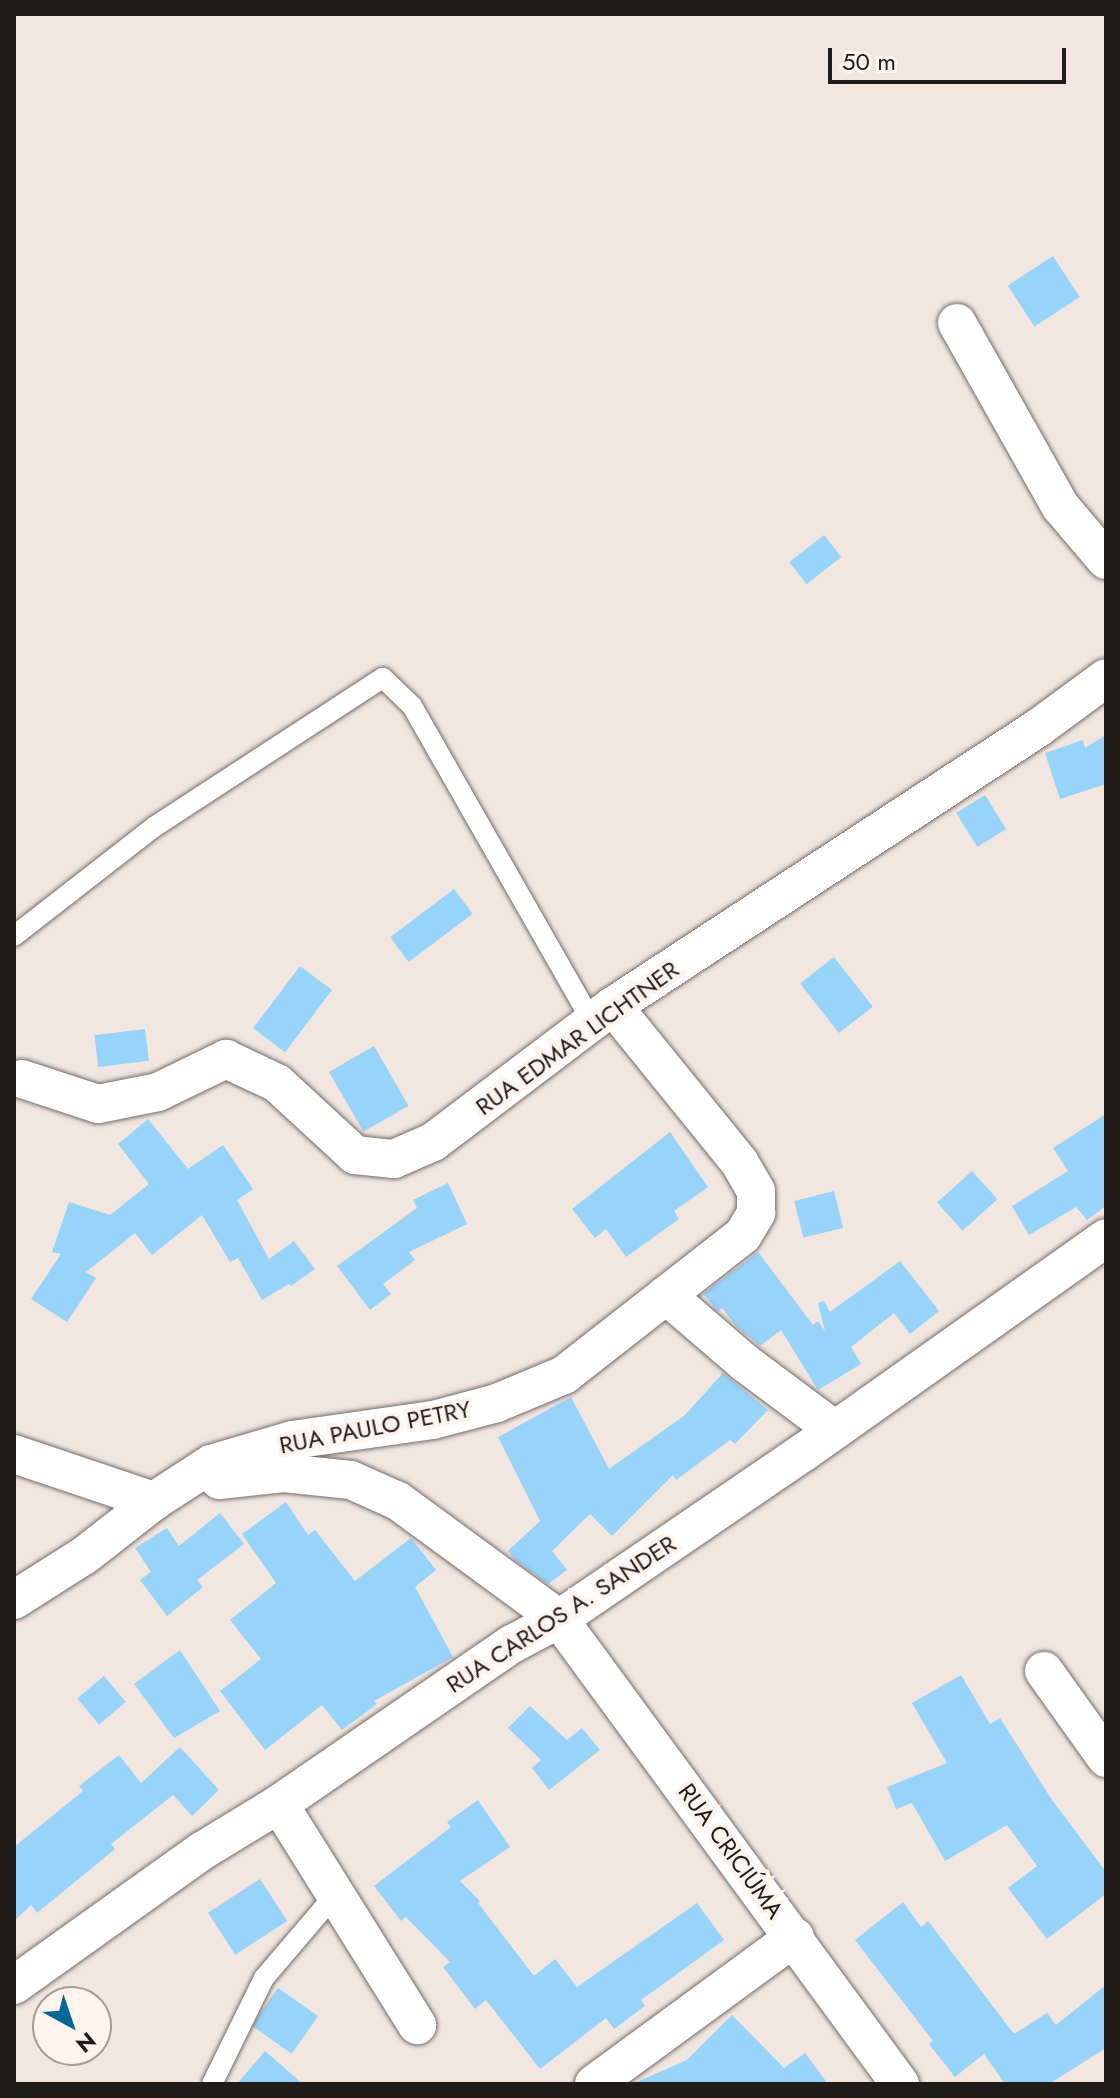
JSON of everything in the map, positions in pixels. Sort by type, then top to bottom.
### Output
[{"type":"street","points":[[957,323],[1060,506],[1106,560]]},
{"type":"street","name":"RUA EDMAR LICHTNER","points":[[22,1079],[98,1104],[158,1092],[226,1059],[277,1083],[355,1155],[394,1159],[433,1142],[603,1014],[1038,728],[1106,678]]},
{"type":"street","name":"RUA PAULO PETRY","points":[[14,1600],[85,1555],[211,1464],[292,1440],[433,1420],[497,1403],[564,1375],[743,1235],[756,1213],[756,1191],[740,1163],[603,1014]]},
{"type":"street","name":"RUA CARLOS A. SANDER","points":[[14,1985],[202,1851],[279,1804],[512,1644],[559,1619],[835,1430],[1106,1238]]},
{"type":"street","points":[[666,1295],[745,1363],[835,1430]]},
{"type":"street","points":[[14,1454],[167,1493]]},
{"type":"street","name":"RUA CRICIÚMA","points":[[167,1493],[284,1473],[351,1480],[398,1501],[559,1619],[900,2084]]},
{"type":"street","points":[[1044,1671],[1106,1758]]},
{"type":"street","points":[[279,1804],[417,2025]]},
{"type":"street","points":[[594,2084],[795,1937]]},
{"type":"lane","points":[[14,936],[154,827],[383,678],[412,706],[603,1014]]},
{"type":"lane","points":[[212,2084],[264,1978],[335,1895]]},
{"type":"building","points":[[1053,256],[1080,297],[1034,327],[1008,285]]},
{"type":"building","points":[[824,535],[841,557],[807,584],[789,562]]},
{"type":"building","points":[[1106,735],[1106,784],[1060,799],[1045,753],[1083,740],[1085,748]]},
{"type":"building","points":[[985,795],[1006,829],[977,847],[956,813]]},
{"type":"building","points":[[454,889],[473,914],[409,962],[390,937]]},
{"type":"building","points":[[834,957],[873,1007],[839,1033],[800,983]]},
{"type":"building","points":[[300,966],[332,990],[285,1052],[253,1028]]},
{"type":"building","points":[[145,1029],[149,1061],[98,1067],[94,1035]]},
{"type":"building","points":[[374,1046],[408,1106],[363,1132],[329,1072]]},
{"type":"building","points":[[1106,1114],[1106,1206],[1087,1220],[1076,1207],[1029,1235],[1012,1206],[1068,1171],[1053,1148]]},
{"type":"building","points":[[148,1119],[188,1169],[223,1145],[253,1189],[237,1200],[269,1259],[294,1241],[315,1269],[291,1286],[289,1284],[262,1300],[238,1258],[230,1262],[202,1215],[152,1255],[135,1233],[86,1272],[96,1278],[67,1322],[31,1299],[61,1254],[52,1252],[69,1202],[110,1215],[149,1184],[118,1144]]},
{"type":"building","points":[[670,1132],[708,1187],[674,1211],[679,1219],[626,1257],[606,1229],[595,1238],[572,1209]]},
{"type":"building","points":[[972,1171],[997,1199],[962,1231],[937,1202]]},
{"type":"building","points":[[448,1183],[467,1224],[409,1252],[415,1260],[383,1284],[391,1294],[370,1310],[337,1266],[417,1208],[413,1200]]},
{"type":"building","points":[[834,1191],[843,1228],[803,1238],[794,1201]]},
{"type":"building","points":[[758,1252],[813,1325],[818,1321],[825,1331],[818,1303],[824,1301],[830,1312],[900,1261],[939,1311],[910,1334],[894,1313],[851,1347],[861,1364],[818,1390],[781,1330],[760,1346],[737,1327],[722,1308],[718,1311],[703,1294]]},
{"type":"building","points":[[723,1373],[768,1410],[735,1444],[730,1440],[676,1480],[673,1475],[612,1536],[590,1514],[552,1551],[567,1570],[548,1584],[515,1560],[508,1551],[540,1521],[498,1437],[571,1397],[609,1469],[685,1415]]},
{"type":"building","points":[[286,1502],[308,1535],[315,1530],[355,1581],[411,1538],[436,1570],[415,1587],[453,1657],[374,1701],[377,1704],[342,1730],[322,1705],[265,1750],[220,1691],[261,1659],[230,1620],[276,1583],[242,1534]]},
{"type":"building","points":[[220,1513],[244,1544],[197,1580],[203,1587],[167,1616],[140,1580],[151,1572],[135,1548],[167,1528],[179,1546]]},
{"type":"building","points":[[180,1650],[220,1711],[174,1738],[134,1684]]},
{"type":"building","points":[[961,1675],[990,1724],[1000,1718],[1050,1797],[1106,1872],[1106,1894],[1047,1939],[1008,1888],[1037,1866],[1007,1825],[945,1861],[912,1803],[896,1809],[887,1787],[947,1763],[912,1703]]},
{"type":"building","points":[[104,1676],[126,1702],[99,1725],[77,1698]]},
{"type":"building","points":[[530,1706],[567,1740],[582,1728],[600,1750],[549,1790],[532,1768],[541,1760],[508,1728]]},
{"type":"building","points":[[180,1747],[219,1790],[192,1816],[173,1795],[111,1844],[115,1849],[37,1913],[31,1905],[14,1921],[14,1847],[83,1791],[79,1786],[119,1755],[141,1783]]},
{"type":"building","points":[[478,1800],[510,1847],[460,1881],[480,1901],[478,1903],[534,1976],[555,1959],[577,1987],[697,1903],[724,1940],[641,2000],[645,2006],[614,2029],[606,2018],[540,2069],[486,2000],[475,2009],[443,1967],[450,1962],[406,1917],[401,1921],[374,1886],[451,1827],[447,1822]]},
{"type":"building","points":[[260,1879],[287,1921],[235,1955],[208,1913]]},
{"type":"building","points":[[903,1902],[921,1927],[928,1921],[1014,2034],[1047,2013],[1056,2025],[1106,1985],[1106,2048],[1049,2084],[1005,2084],[984,2054],[955,2077],[929,2044],[933,2041],[855,1940]]},
{"type":"building","points":[[278,1988],[318,2016],[292,2054],[252,2026]]},
{"type":"building","points":[[732,2015],[784,2068],[805,2053],[828,2084],[632,2084],[687,2060]]},
{"type":"building","points":[[265,2051],[303,2084],[237,2084]]}]
